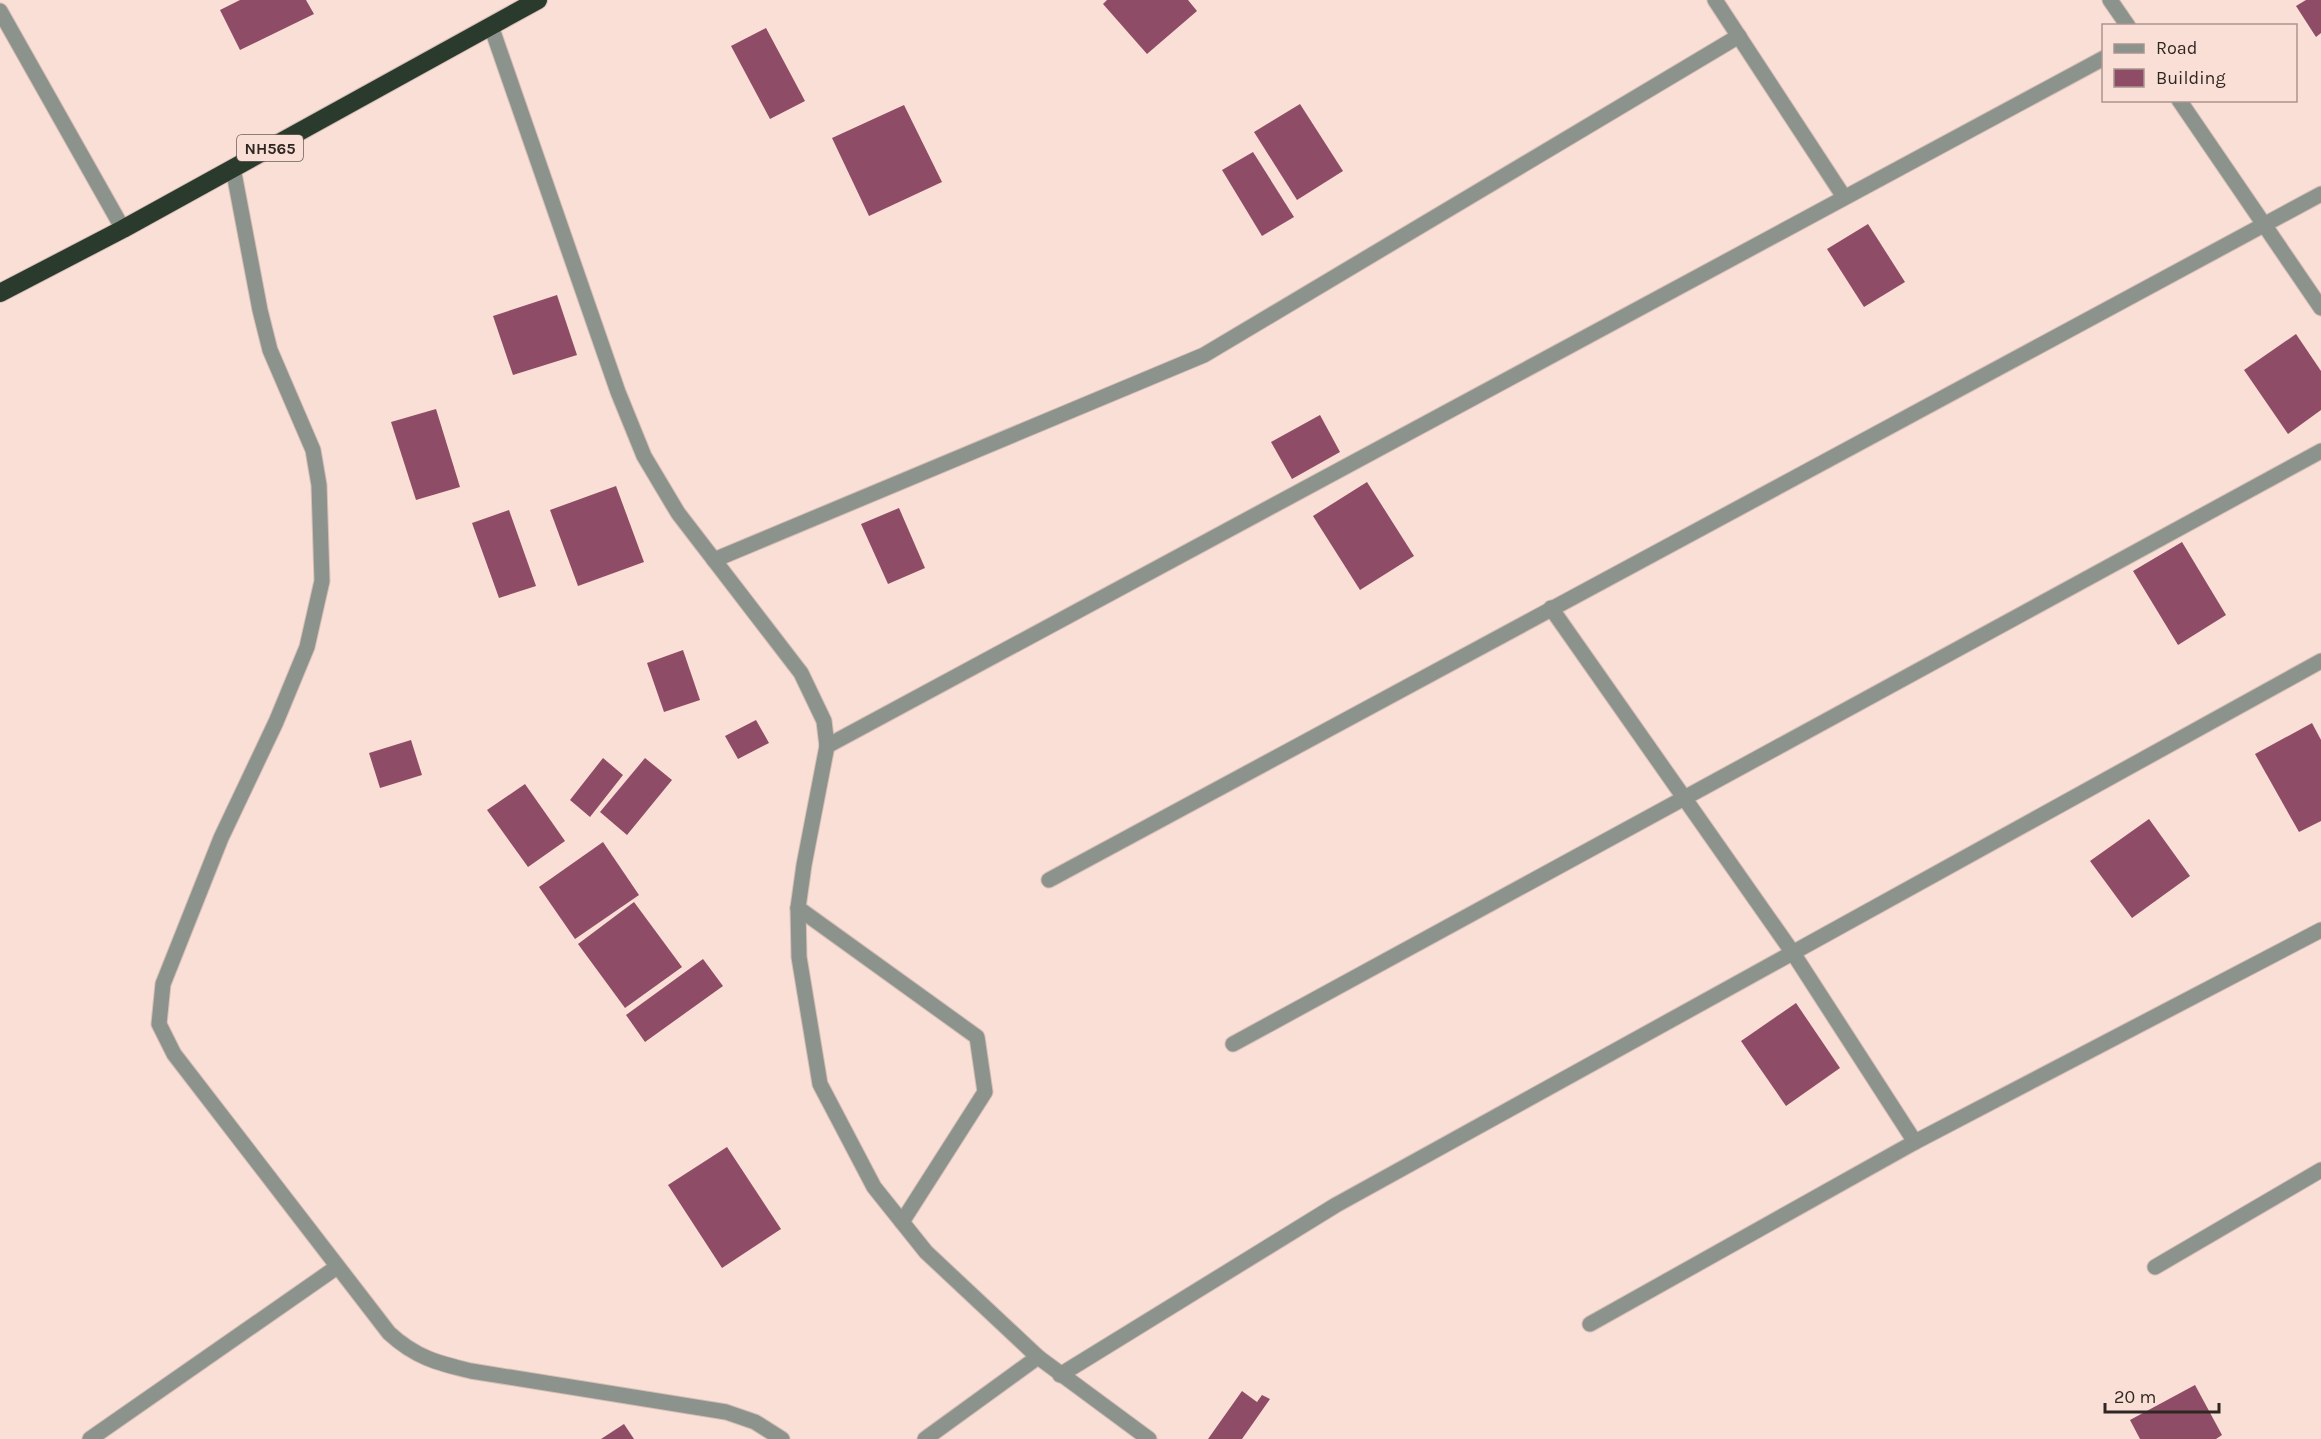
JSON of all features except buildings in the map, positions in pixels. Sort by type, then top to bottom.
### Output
[{"type":"highway","name":"NH565","points":[[0,293],[123,229],[538,0]]},
{"type":"street","points":[[1716,0],[1844,197]]},
{"type":"street","points":[[2110,0],[2127,24]]},
{"type":"street","points":[[0,11],[123,229]]},
{"type":"street","points":[[491,26],[618,392],[644,456],[678,513],[801,673],[824,721],[827,746],[798,908],[799,957],[820,1084],[874,1187],[926,1252],[1038,1357],[1149,1439]]},
{"type":"street","points":[[714,560],[1204,356],[1739,36]]},
{"type":"street","points":[[827,746],[2102,59]]},
{"type":"street","points":[[2181,102],[2321,308]]},
{"type":"street","points":[[233,168],[260,310],[270,350],[313,450],[319,485],[322,581],[307,647],[276,722],[221,838],[163,984],[159,1024],[174,1054],[337,1267],[389,1333],[405,1348],[430,1361],[471,1371],[726,1412],[754,1422],[782,1439]]},
{"type":"street","points":[[1049,880],[2321,194]]},
{"type":"street","points":[[1233,1044],[2321,452]]},
{"type":"street","points":[[1551,609],[1793,953],[1916,1142]]},
{"type":"street","points":[[1060,1375],[1336,1205],[2321,661]]},
{"type":"street","points":[[798,908],[976,1037],[984,1092],[902,1222]]},
{"type":"street","points":[[1590,1324],[1916,1142],[2321,930]]},
{"type":"street","points":[[2155,1267],[2321,1170]]},
{"type":"street","points":[[90,1439],[337,1267]]},
{"type":"street","points":[[925,1439],[1038,1357]]}]
